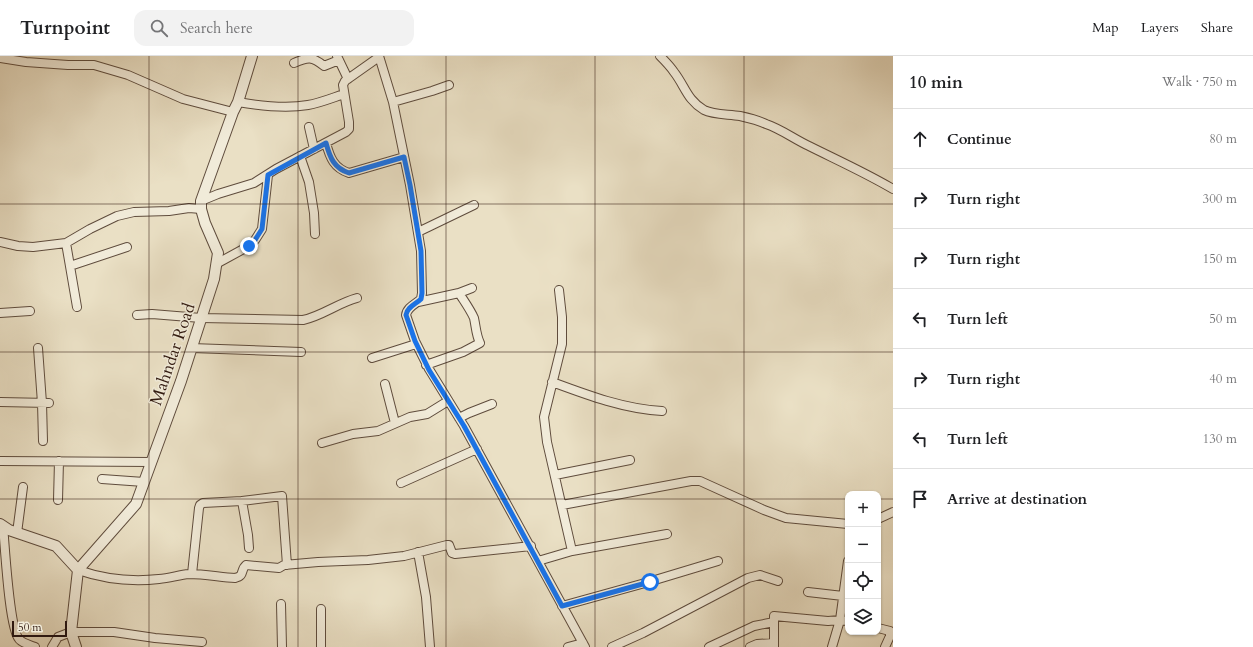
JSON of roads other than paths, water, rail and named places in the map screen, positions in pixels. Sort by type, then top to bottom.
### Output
[{"type":"street","points":[[201,205],[233,112],[238,102],[252,56]]},
{"type":"street","points":[[660,56],[674,71],[688,97],[704,110],[741,116],[768,124],[893,189]]},
{"type":"street","points":[[0,242],[26,247],[66,243],[117,216],[134,212],[169,211],[189,208],[201,205],[218,194],[254,184],[349,129],[343,85],[345,81],[379,57],[393,102],[418,232],[421,251],[422,293],[421,299],[418,302]]},
{"type":"street","points":[[0,58],[25,59],[68,65],[94,65],[128,75],[183,99],[233,112]]},
{"type":"street","points":[[294,64],[306,58],[311,58],[319,60],[324,66],[338,58],[348,79]]},
{"type":"street","points":[[393,102],[449,85]]},
{"type":"street","points":[[238,102],[262,106],[307,105],[344,94]]},
{"type":"street","points":[[309,126],[314,149]]},
{"type":"street","points":[[326,143],[329,154],[336,166],[349,173],[404,157]]},
{"type":"street","points":[[300,156],[309,182],[314,213],[315,234]]},
{"type":"street","points":[[216,264],[249,246],[262,229],[268,175]]},
{"type":"street","name":"Mahndar Road","points":[[78,570],[136,504],[191,348],[214,279],[218,253],[205,223],[201,205]]},
{"type":"street","points":[[418,232],[474,205]]},
{"type":"street","points":[[66,243],[77,307]]},
{"type":"street","points":[[70,266],[127,247]]},
{"type":"street","points":[[472,288],[458,293],[418,302],[406,311],[406,315],[416,344],[426,365],[477,449],[584,645],[568,647]]},
{"type":"street","points":[[559,290],[562,317],[562,344],[544,417],[547,442],[572,551]]},
{"type":"street","points":[[426,365],[463,352],[480,343],[468,305],[458,293]]},
{"type":"street","points":[[137,315],[152,314],[201,318],[303,320],[357,298]]},
{"type":"street","points":[[0,313],[30,311]]},
{"type":"street","points":[[372,358],[416,344]]},
{"type":"street","points":[[38,348],[46,403],[43,440]]},
{"type":"street","points":[[191,348],[301,352]]},
{"type":"street","points":[[552,382],[584,394],[631,407],[662,411]]},
{"type":"street","points":[[385,384],[395,423]]},
{"type":"street","points":[[322,443],[358,433],[378,431],[410,417],[427,414],[448,401]]},
{"type":"street","points":[[0,402],[46,403]]},
{"type":"street","points":[[459,418],[492,404]]},
{"type":"street","points":[[401,483],[477,449]]},
{"type":"street","points":[[0,460],[151,462]]},
{"type":"street","points":[[555,475],[630,460]]},
{"type":"street","points":[[58,500],[59,461]]},
{"type":"street","points":[[102,479],[144,482]]},
{"type":"street","points":[[562,505],[691,481],[700,481],[764,510],[786,518],[845,524]]},
{"type":"street","points":[[17,532],[23,487]]},
{"type":"street","points":[[192,574],[200,505],[203,503],[242,501],[282,496],[287,565]]},
{"type":"street","points":[[242,501],[249,548]]},
{"type":"street","points":[[881,518],[893,512]]},
{"type":"street","points":[[1,525],[9,530],[56,546],[78,570],[92,575],[137,580],[160,579],[192,574],[235,578],[242,574],[246,565],[279,568],[287,565],[318,562],[368,560],[404,556],[447,545],[449,545],[452,553],[455,554],[531,546]]},
{"type":"street","points":[[1,525],[15,632],[20,641],[35,647]]},
{"type":"street","points":[[538,561],[572,551],[667,534]]},
{"type":"street","points":[[418,552],[426,597],[430,647]]},
{"type":"street","points":[[562,606],[718,561]]},
{"type":"street","points":[[76,647],[72,632],[78,570]]},
{"type":"street","points":[[612,647],[643,633],[748,578],[760,575],[778,581]]},
{"type":"street","points":[[0,590],[9,590]]},
{"type":"street","points":[[808,592],[845,593],[844,620],[832,647]]},
{"type":"street","points":[[281,604],[282,647]]},
{"type":"street","points":[[320,610],[321,647]]},
{"type":"street","points":[[750,647],[757,644],[774,645],[774,616],[828,621],[844,620]]},
{"type":"street","points":[[709,647],[754,626],[774,622]]},
{"type":"street","points":[[881,629],[890,631],[890,636],[885,647]]},
{"type":"street","points":[[52,647],[58,637],[72,632],[114,632],[156,638],[202,642]]}]
